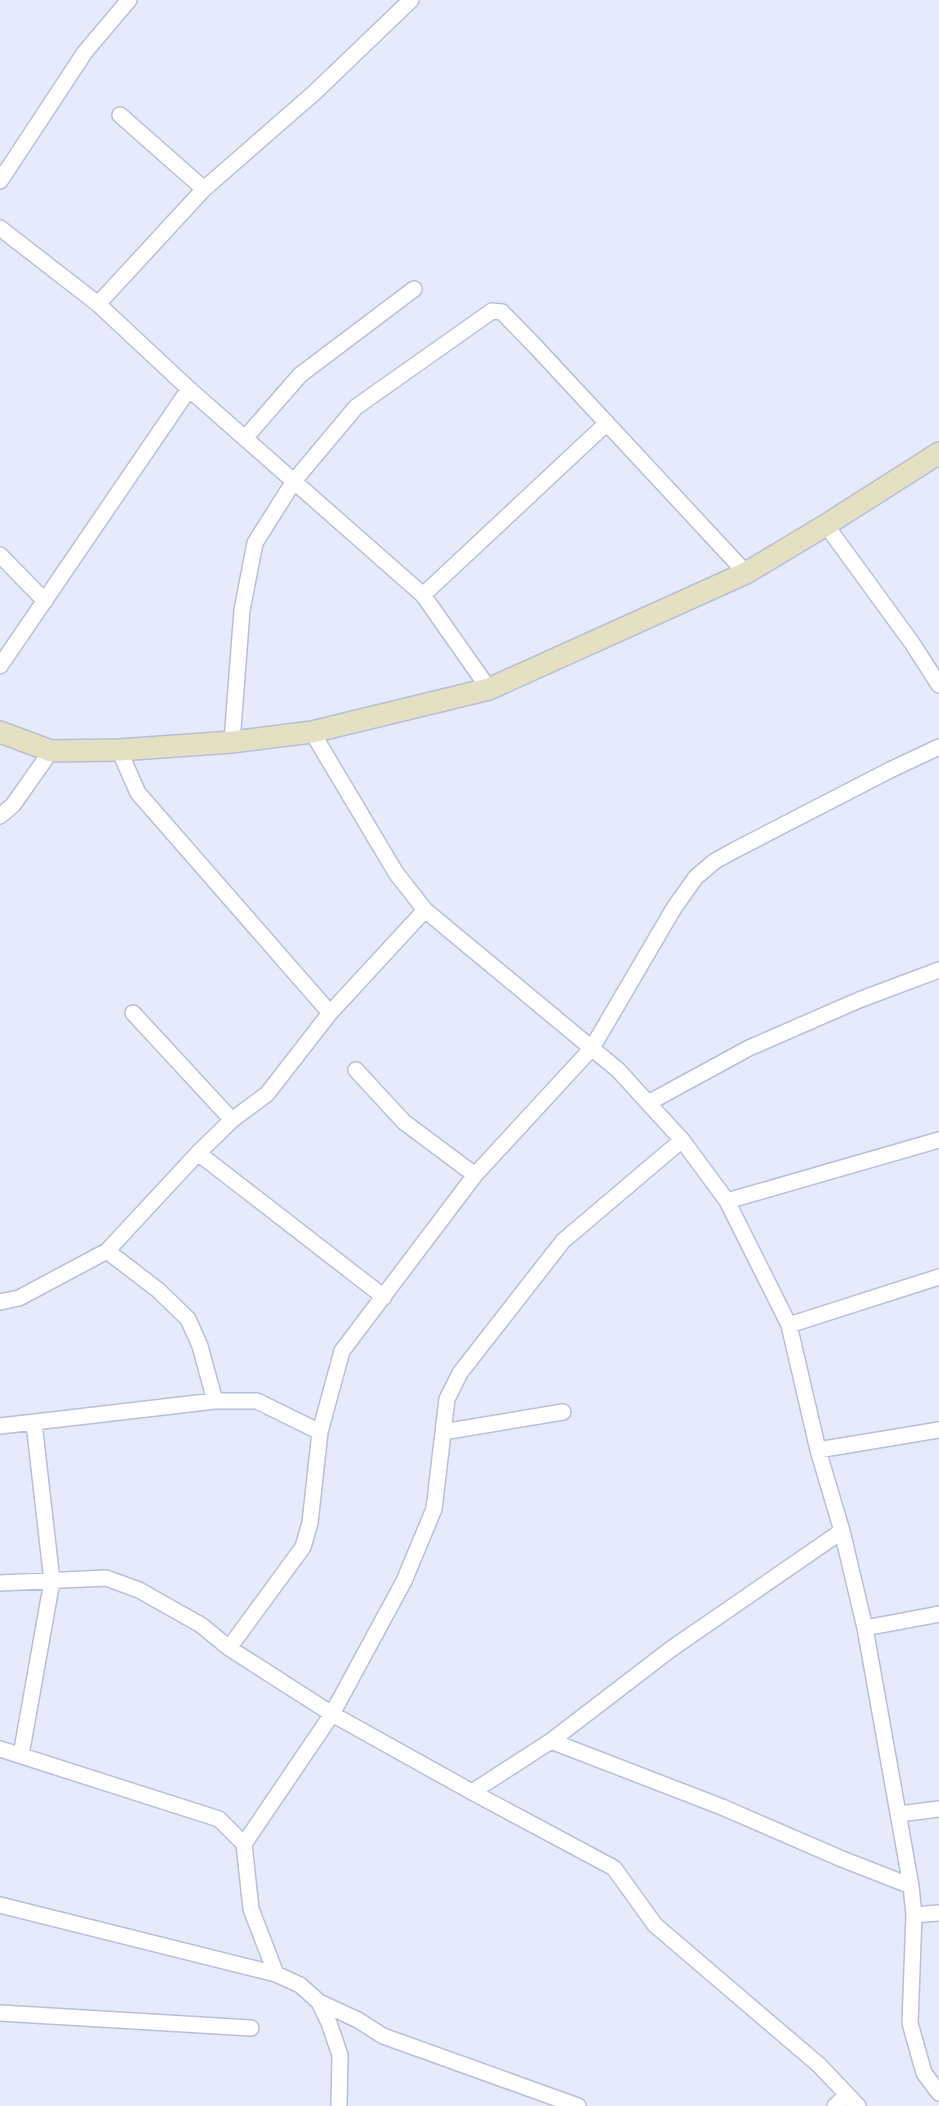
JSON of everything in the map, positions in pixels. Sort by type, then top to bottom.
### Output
[{"type":"street","points":[[0,181],[85,52],[129,0]]},
{"type":"street","points":[[98,304],[204,189],[314,93],[411,0]]},
{"type":"street","points":[[120,115],[204,189]]},
{"type":"street","points":[[2,234],[98,304],[189,388],[423,595],[489,689]]},
{"type":"street","points":[[246,437],[300,375],[414,289]]},
{"type":"street","points":[[232,742],[242,610],[255,543],[294,481],[356,407],[492,310],[502,312],[746,573]]},
{"type":"street","points":[[0,666],[189,388]]},
{"type":"street","points":[[423,595],[607,423]]},
{"type":"street","points":[[0,732],[51,751],[119,750],[232,742],[312,732],[489,689],[746,573],[939,453]]},
{"type":"street","points":[[825,525],[912,643],[939,685]]},
{"type":"street","points":[[0,555],[45,601]]},
{"type":"street","points":[[312,732],[396,873],[425,910],[618,1070],[682,1140],[727,1201],[789,1325],[818,1450],[842,1531],[865,1628],[911,1886],[914,1915],[910,2023],[924,2073],[939,2093]]},
{"type":"street","points":[[229,1648],[303,1547],[310,1523],[320,1432],[342,1351],[475,1175],[592,1048],[674,908],[696,877],[735,850],[939,747]]},
{"type":"street","points":[[119,750],[138,793],[330,1013]]},
{"type":"street","points":[[0,816],[13,805],[51,751]]},
{"type":"street","points":[[0,1302],[19,1298],[107,1251],[198,1153],[232,1120],[267,1094],[330,1013],[425,910]]},
{"type":"street","points":[[648,1103],[749,1048],[859,1000],[939,970]]},
{"type":"street","points":[[133,1013],[232,1120]]},
{"type":"street","points":[[356,1070],[404,1122],[475,1175]]},
{"type":"street","points":[[244,1844],[332,1714],[404,1581],[434,1509],[447,1399],[460,1373],[563,1241],[682,1140]]},
{"type":"street","points":[[727,1201],[939,1140]]},
{"type":"street","points":[[198,1153],[384,1297]]},
{"type":"street","points":[[107,1251],[158,1290],[188,1319],[200,1346],[215,1401]]},
{"type":"street","points":[[789,1325],[939,1277]]},
{"type":"street","points":[[0,1426],[215,1401],[257,1401],[320,1432]]},
{"type":"street","points":[[443,1432],[563,1412]]},
{"type":"street","points":[[21,1755],[52,1581],[34,1423]]},
{"type":"street","points":[[818,1450],[939,1430]]},
{"type":"street","points":[[472,1792],[551,1741],[671,1649],[842,1531]]},
{"type":"street","points":[[0,1583],[106,1578],[139,1590],[201,1625],[229,1648],[332,1714],[614,1868],[655,1925],[819,2065],[853,2101],[835,2106]]},
{"type":"street","points":[[865,1628],[939,1614]]},
{"type":"street","points":[[551,1741],[722,1806],[842,1859],[911,1886]]},
{"type":"street","points":[[0,1749],[219,1819],[244,1844],[252,1909],[276,1974]]},
{"type":"street","points":[[899,1814],[939,1809]]},
{"type":"street","points":[[0,1905],[276,1974],[300,1984],[318,2002],[358,2020],[383,2036],[578,2106]]},
{"type":"street","points":[[914,1915],[939,1913]]},
{"type":"street","points":[[318,2002],[340,2055],[339,2106]]},
{"type":"street","points":[[0,2013],[251,2028]]}]
